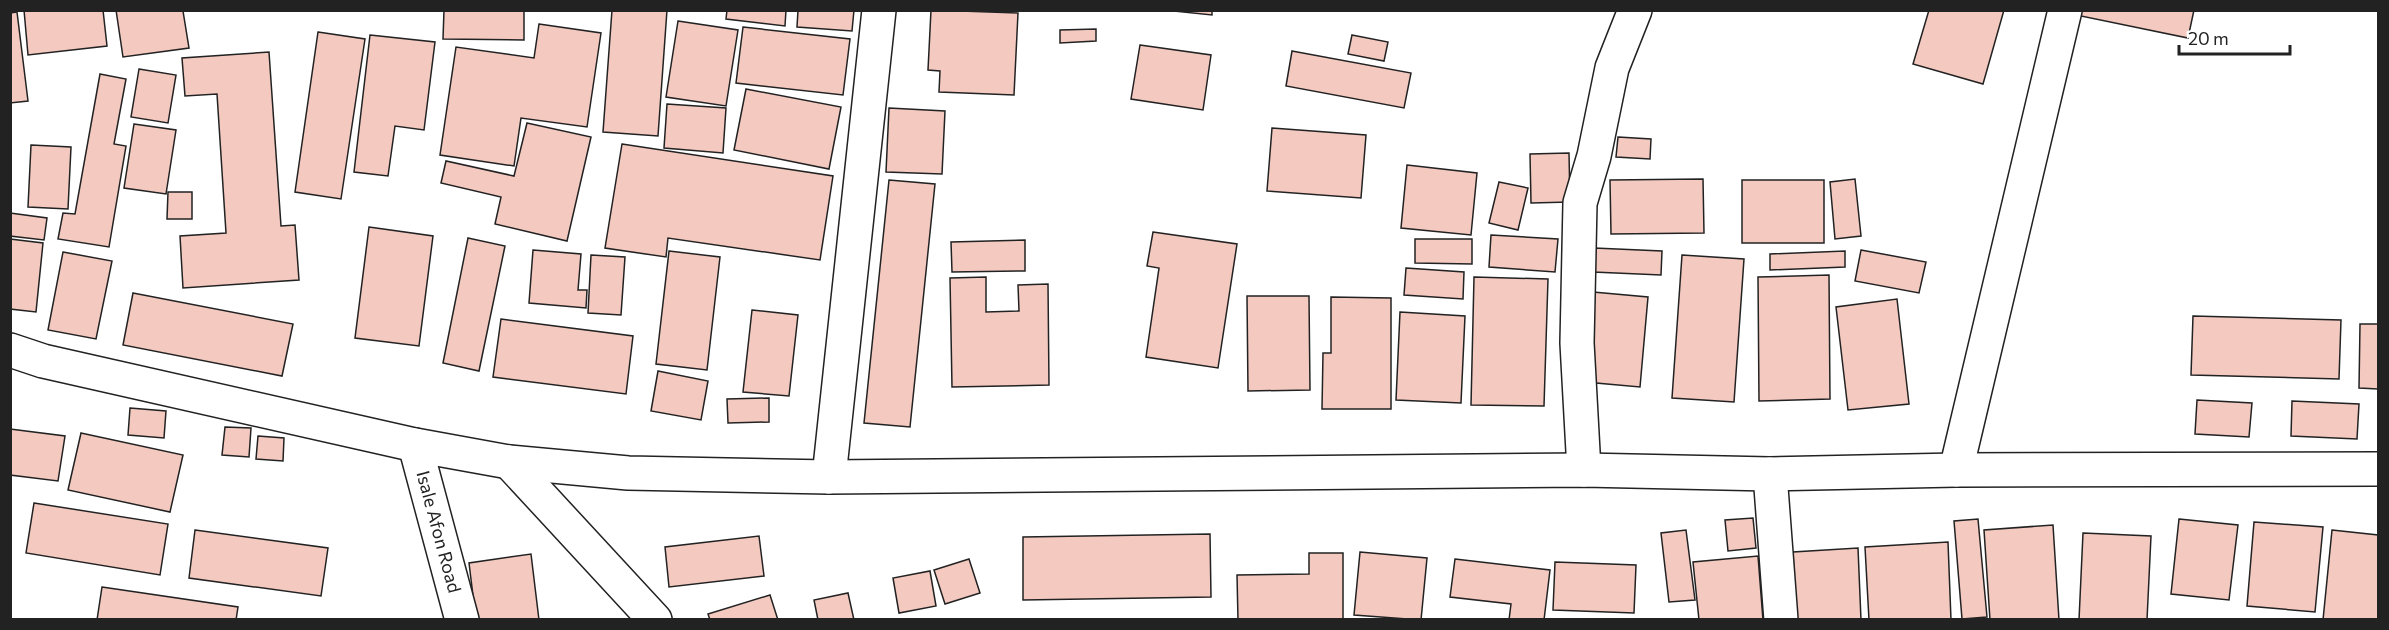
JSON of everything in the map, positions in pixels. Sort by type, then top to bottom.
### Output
[{"type":"street","points":[[829,477],[879,10]]},
{"type":"street","points":[[1584,470],[1577,343],[1580,202],[1594,156],[1611,68],[1635,10]]},
{"type":"street","points":[[1956,470],[2065,10]]},
{"type":"street","points":[[10,350],[43,361],[415,445],[509,462],[628,472],[829,477],[1584,470],[1770,474],[1956,470],[2379,469]]},
{"type":"street","name":"Isale Afon Road","points":[[415,445],[462,620]]},
{"type":"street","points":[[509,462],[655,620]]},
{"type":"street","points":[[1770,474],[1781,620]]},
{"type":"building","points":[[24,10],[103,10],[107,46],[28,55]]},
{"type":"building","points":[[116,10],[186,10],[183,11],[189,48],[123,57]]},
{"type":"building","points":[[444,10],[524,10],[524,40],[443,39]]},
{"type":"building","points":[[612,10],[667,10],[658,136],[603,132]]},
{"type":"building","points":[[727,10],[786,10],[785,26],[726,19]]},
{"type":"building","points":[[798,10],[854,10],[852,31],[797,27]]},
{"type":"building","points":[[931,10],[1018,13],[1014,95],[939,92],[940,71],[928,70]]},
{"type":"building","points":[[1164,10],[1212,10],[1212,15]]},
{"type":"building","points":[[1929,10],[2004,10],[1983,84],[1913,64]]},
{"type":"building","points":[[2077,10],[2194,10],[2188,38],[2076,15]]},
{"type":"building","points":[[17,12],[28,101],[10,103],[10,13]]},
{"type":"building","points":[[678,21],[738,30],[726,106],[666,97]]},
{"type":"building","points":[[539,24],[601,33],[587,127],[521,118],[514,166],[440,155],[456,47],[534,58]]},
{"type":"building","points":[[743,27],[850,39],[843,95],[736,83]]},
{"type":"building","points":[[1096,29],[1096,41],[1060,43],[1060,30]]},
{"type":"building","points":[[318,32],[365,39],[341,199],[295,192]]},
{"type":"building","points":[[370,35],[435,42],[424,130],[395,126],[388,176],[354,172]]},
{"type":"building","points":[[1352,35],[1388,42],[1384,61],[1348,54]]},
{"type":"building","points":[[1140,45],[1211,55],[1203,110],[1131,99]]},
{"type":"building","points":[[1292,51],[1411,73],[1404,108],[1286,86]]},
{"type":"building","points":[[269,52],[281,226],[295,225],[299,280],[183,288],[180,236],[226,233],[217,94],[185,96],[182,58]]},
{"type":"building","points":[[139,69],[176,75],[168,123],[131,117]]},
{"type":"building","points":[[100,74],[126,79],[114,144],[126,146],[109,247],[58,239],[63,213],[75,214]]},
{"type":"building","points":[[746,89],[841,107],[829,169],[734,150]]},
{"type":"building","points":[[667,104],[726,108],[723,153],[664,148]]},
{"type":"building","points":[[889,108],[945,111],[942,174],[886,172]]},
{"type":"building","points":[[527,123],[591,137],[567,241],[495,224],[501,197],[441,183],[446,161],[514,176]]},
{"type":"building","points":[[134,124],[176,130],[166,194],[124,188]]},
{"type":"building","points":[[1272,128],[1366,135],[1361,198],[1267,191]]},
{"type":"building","points":[[1618,137],[1651,139],[1650,159],[1616,157]]},
{"type":"building","points":[[622,144],[833,176],[820,260],[668,238],[666,257],[605,248]]},
{"type":"building","points":[[31,145],[71,147],[68,209],[28,207]]},
{"type":"building","points":[[1569,153],[1570,202],[1531,203],[1530,154]]},
{"type":"building","points":[[1407,165],[1477,173],[1471,235],[1401,228]]},
{"type":"building","points":[[1703,179],[1704,233],[1611,234],[1610,180]]},
{"type":"building","points":[[1855,179],[1861,236],[1835,239],[1830,182]]},
{"type":"building","points":[[889,180],[935,184],[910,427],[864,423]]},
{"type":"building","points":[[1742,180],[1824,180],[1824,243],[1742,243]]},
{"type":"building","points":[[1499,182],[1528,188],[1518,230],[1489,223]]},
{"type":"building","points":[[168,192],[192,192],[192,219],[167,219]]},
{"type":"building","points":[[10,213],[47,218],[44,240],[10,236]]},
{"type":"building","points":[[369,227],[433,236],[419,346],[355,338]]},
{"type":"building","points":[[1153,232],[1237,244],[1218,368],[1146,357],[1159,268],[1147,266]]},
{"type":"building","points":[[1491,235],[1558,239],[1555,272],[1489,267]]},
{"type":"building","points":[[468,238],[505,246],[479,371],[443,363]]},
{"type":"building","points":[[10,239],[43,243],[36,312],[10,309]]},
{"type":"building","points":[[1415,239],[1472,239],[1472,264],[1415,263]]},
{"type":"building","points":[[1025,240],[1025,271],[952,272],[951,242]]},
{"type":"building","points":[[1594,248],[1662,251],[1661,275],[1593,272]]},
{"type":"building","points":[[533,250],[581,254],[578,290],[587,290],[586,308],[529,303]]},
{"type":"building","points":[[1861,250],[1926,262],[1919,293],[1855,281]]},
{"type":"building","points":[[669,251],[720,257],[707,370],[656,364]]},
{"type":"building","points":[[1845,251],[1845,267],[1770,270],[1770,254]]},
{"type":"building","points":[[63,252],[112,261],[96,339],[48,330]]},
{"type":"building","points":[[591,255],[625,257],[621,315],[588,313]]},
{"type":"building","points":[[1682,255],[1744,259],[1734,402],[1672,398]]},
{"type":"building","points":[[1406,268],[1464,272],[1463,299],[1404,295]]},
{"type":"building","points":[[1829,275],[1830,399],[1759,401],[1758,277]]},
{"type":"building","points":[[986,277],[986,312],[1019,311],[1018,285],[1048,284],[1049,385],[952,387],[950,278]]},
{"type":"building","points":[[1474,277],[1548,279],[1544,406],[1471,405]]},
{"type":"building","points":[[1593,292],[1648,297],[1640,387],[1585,382]]},
{"type":"building","points":[[133,293],[293,324],[282,376],[123,345]]},
{"type":"building","points":[[1247,296],[1309,296],[1310,390],[1248,391]]},
{"type":"building","points":[[1331,297],[1391,298],[1391,409],[1322,409],[1323,353],[1331,353]]},
{"type":"building","points":[[1897,299],[1909,404],[1848,410],[1836,307]]},
{"type":"building","points":[[752,310],[798,315],[789,396],[743,392]]},
{"type":"building","points":[[1400,312],[1465,316],[1461,403],[1396,400]]},
{"type":"building","points":[[2193,316],[2341,320],[2339,379],[2191,375]]},
{"type":"building","points":[[501,319],[633,336],[626,394],[493,377]]},
{"type":"building","points":[[2360,324],[2378,324],[2378,389],[2359,388]]},
{"type":"building","points":[[658,371],[708,381],[701,420],[651,411]]},
{"type":"building","points":[[769,398],[769,422],[728,423],[727,399]]},
{"type":"building","points":[[2197,400],[2252,403],[2249,437],[2195,434]]},
{"type":"building","points":[[2292,401],[2359,404],[2357,439],[2291,436]]},
{"type":"building","points":[[130,408],[166,411],[164,438],[128,435]]},
{"type":"building","points":[[225,427],[251,428],[249,457],[222,455]]},
{"type":"building","points":[[10,429],[65,436],[58,481],[10,475]]},
{"type":"building","points":[[81,433],[183,455],[170,512],[68,490]]},
{"type":"building","points":[[258,436],[284,438],[283,461],[256,459]]},
{"type":"building","points":[[34,503],[168,524],[160,575],[26,553]]},
{"type":"building","points":[[1753,518],[1756,548],[1728,551],[1725,520]]},
{"type":"building","points":[[1978,519],[1987,617],[1962,619],[1954,521]]},
{"type":"building","points":[[2179,519],[2238,525],[2229,600],[2171,594]]},
{"type":"building","points":[[2254,522],[2323,527],[2315,612],[2247,606]]},
{"type":"building","points":[[2053,525],[2059,620],[1990,620],[1984,530]]},
{"type":"building","points":[[195,530],[328,548],[321,596],[189,578]]},
{"type":"building","points":[[1686,530],[1695,600],[1669,602],[1661,533]]},
{"type":"building","points":[[2332,530],[2378,535],[2378,620],[2323,620]]},
{"type":"building","points":[[2083,533],[2151,536],[2147,620],[2079,620]]},
{"type":"building","points":[[1210,534],[1211,597],[1023,600],[1023,537]]},
{"type":"building","points":[[759,536],[764,576],[669,587],[665,547]]},
{"type":"building","points":[[1948,542],[1951,620],[1869,620],[1865,547]]},
{"type":"building","points":[[1858,548],[1861,620],[1796,620],[1793,552]]},
{"type":"building","points":[[1360,552],[1427,558],[1421,620],[1354,615]]},
{"type":"building","points":[[1309,553],[1343,553],[1343,620],[1238,620],[1237,575],[1309,574]]},
{"type":"building","points":[[531,554],[539,620],[476,620],[469,563]]},
{"type":"building","points":[[1758,556],[1763,620],[1699,620],[1693,562]]},
{"type":"building","points":[[969,559],[980,593],[945,604],[934,570]]},
{"type":"building","points":[[1455,559],[1550,570],[1544,620],[1509,620],[1511,604],[1450,597]]},
{"type":"building","points":[[1555,562],[1636,565],[1634,613],[1553,610]]},
{"type":"building","points":[[930,571],[936,606],[899,613],[893,578]]},
{"type":"building","points":[[102,587],[238,607],[236,620],[97,620]]},
{"type":"building","points":[[848,593],[854,620],[818,620],[814,600]]},
{"type":"building","points":[[770,595],[778,620],[710,620],[708,614]]}]
